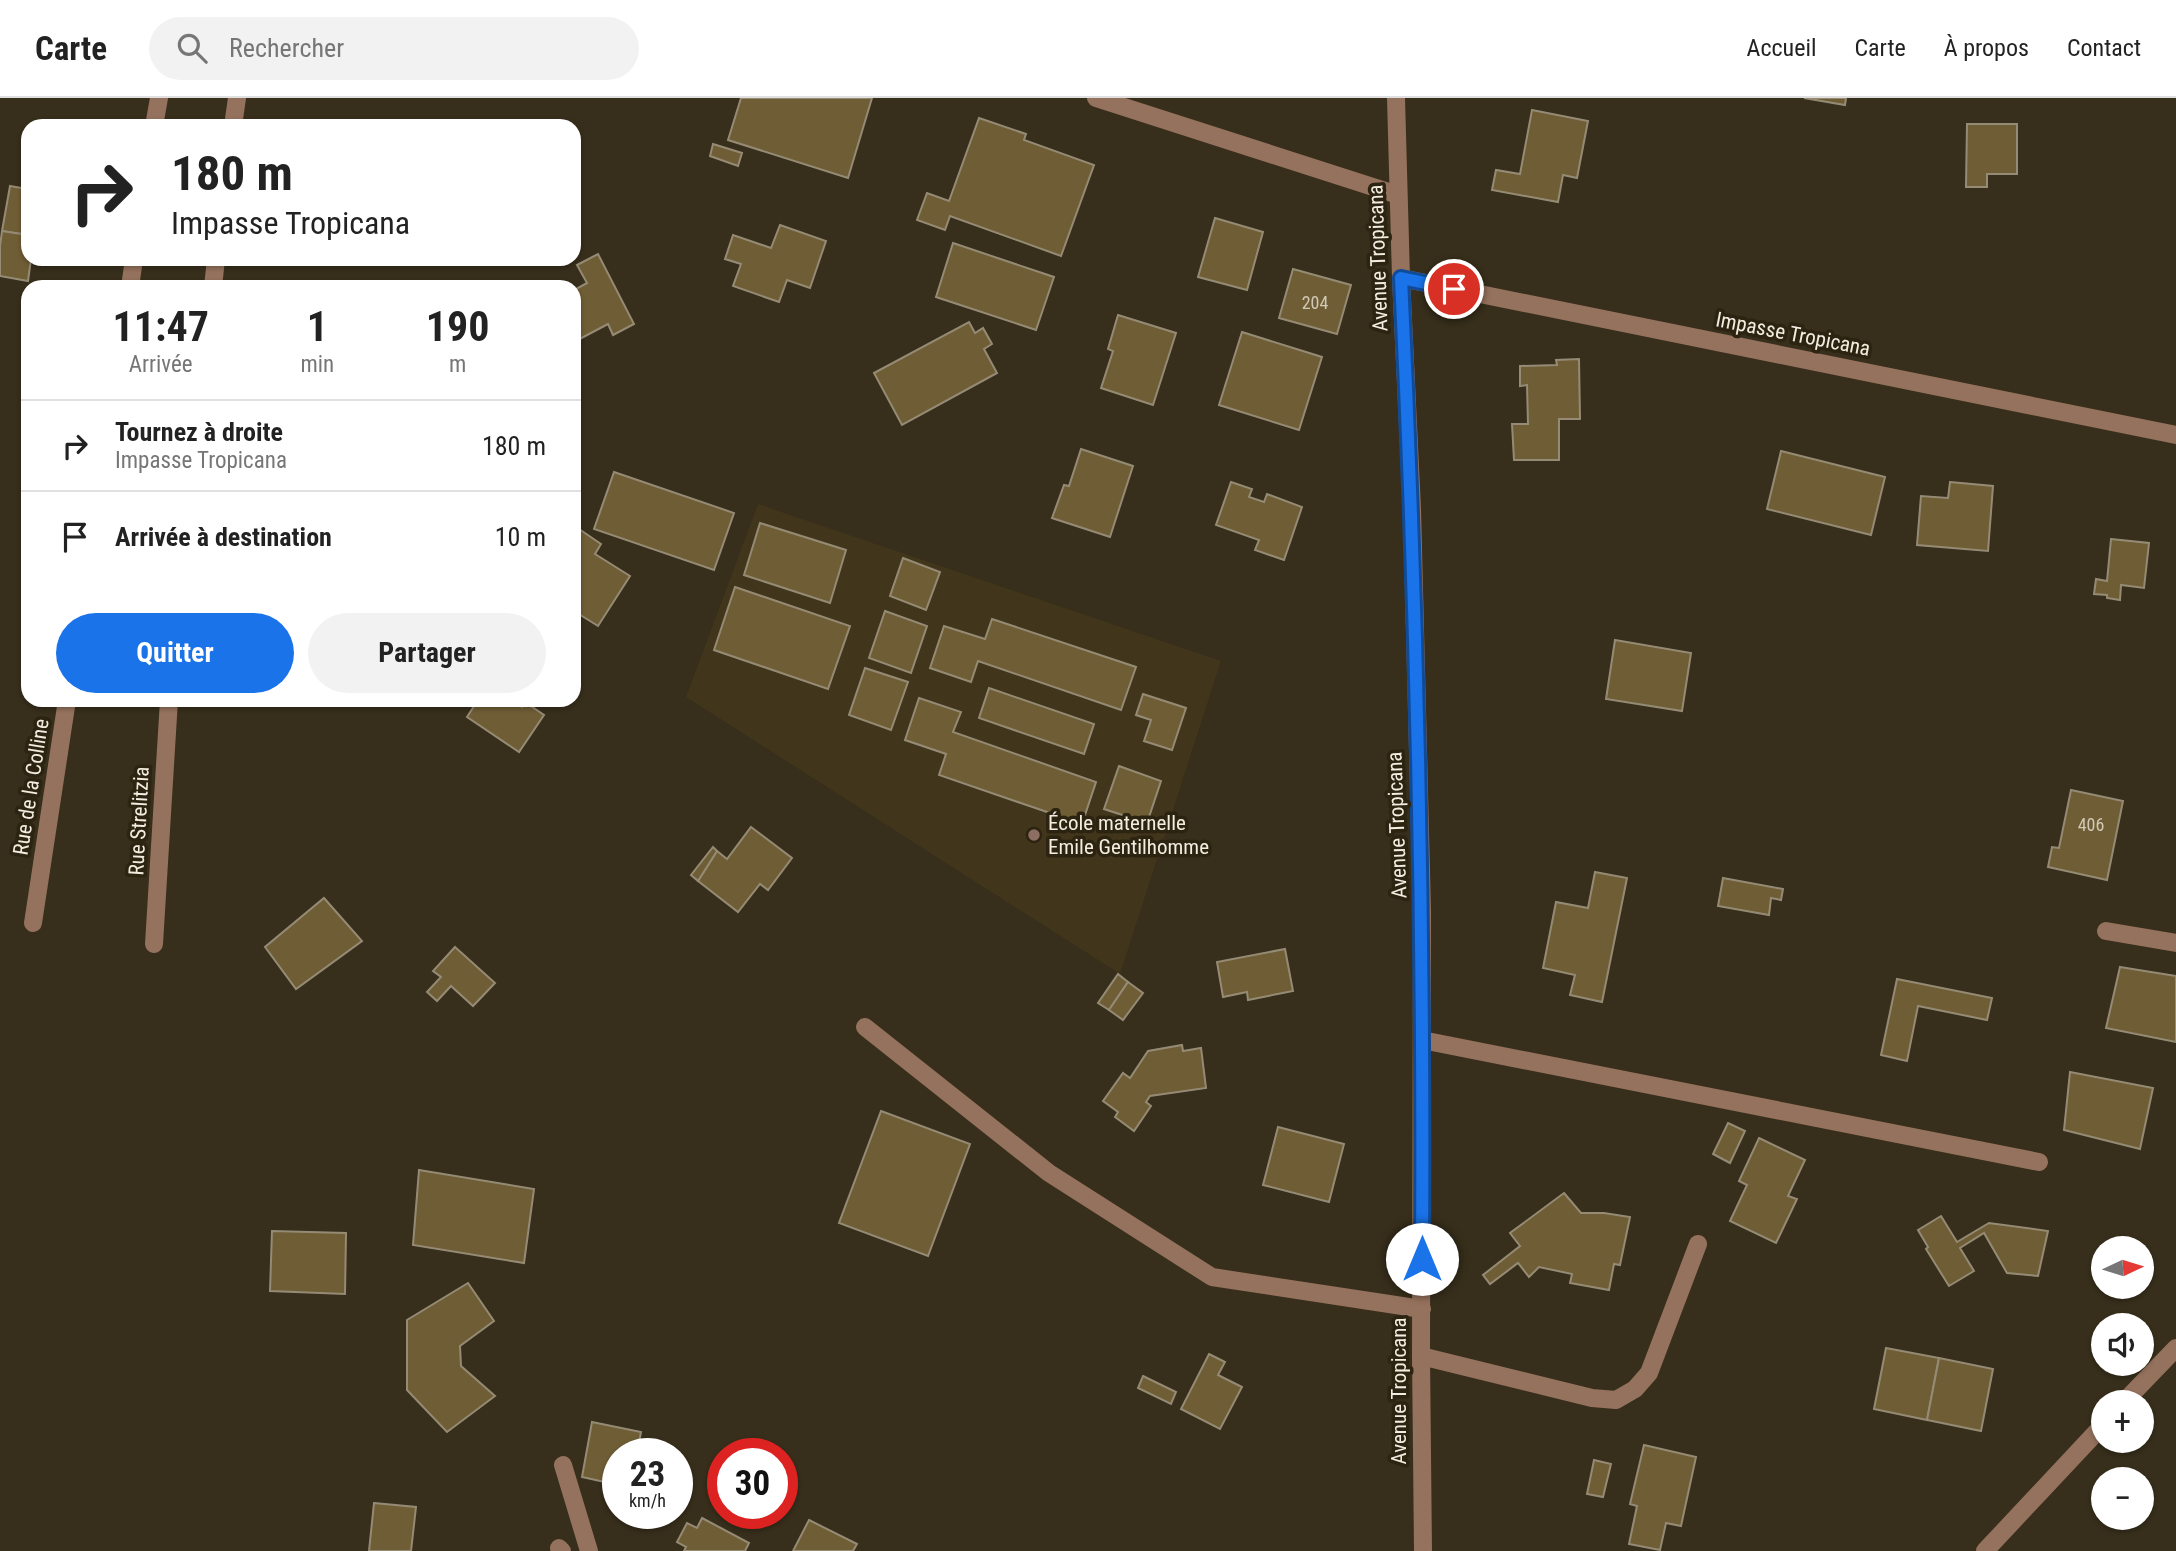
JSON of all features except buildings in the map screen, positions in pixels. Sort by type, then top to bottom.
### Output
[{"type":"street","points":[[155,119],[159,98]]},
{"type":"street","points":[[234,119],[237,98]]},
{"type":"street","points":[[1096,98],[1398,195]]},
{"type":"street","name":"Avenue Tropicana","points":[[1396,98],[1412,509],[1422,912],[1423,1551]]},
{"type":"street","name":"Impasse Tropicana","points":[[1401,278],[2176,435]]},
{"type":"street","name":"Rue de la Colline","points":[[33,923],[66,707]]},
{"type":"street","name":"Rue Strelitzia","points":[[154,944],[169,707]]},
{"type":"street","points":[[2106,932],[2176,943]]},
{"type":"street","points":[[865,1027],[1049,1173],[1212,1277],[1422,1309]]},
{"type":"street","points":[[1422,1040],[2039,1162]]},
{"type":"street","points":[[1421,1356],[1592,1398],[1616,1400],[1635,1389],[1648,1373],[1698,1244]]},
{"type":"street","points":[[2136,1390],[2176,1348]]},
{"type":"street","points":[[1985,1551],[2091,1438]]},
{"type":"street","points":[[564,1465],[589,1551]]},
{"type":"shaded area","name":"École maternelle Emile Gentilhomme","points":[[758,504],[1221,661],[1120,974],[686,697]]},
{"type":"place","name":"École maternelle Emile Gentilhomme","points":[[1034,835]]},
{"type":"route","points":[[1422,1259],[1421,887],[1412,509],[1401,278],[1454,289]]}]
